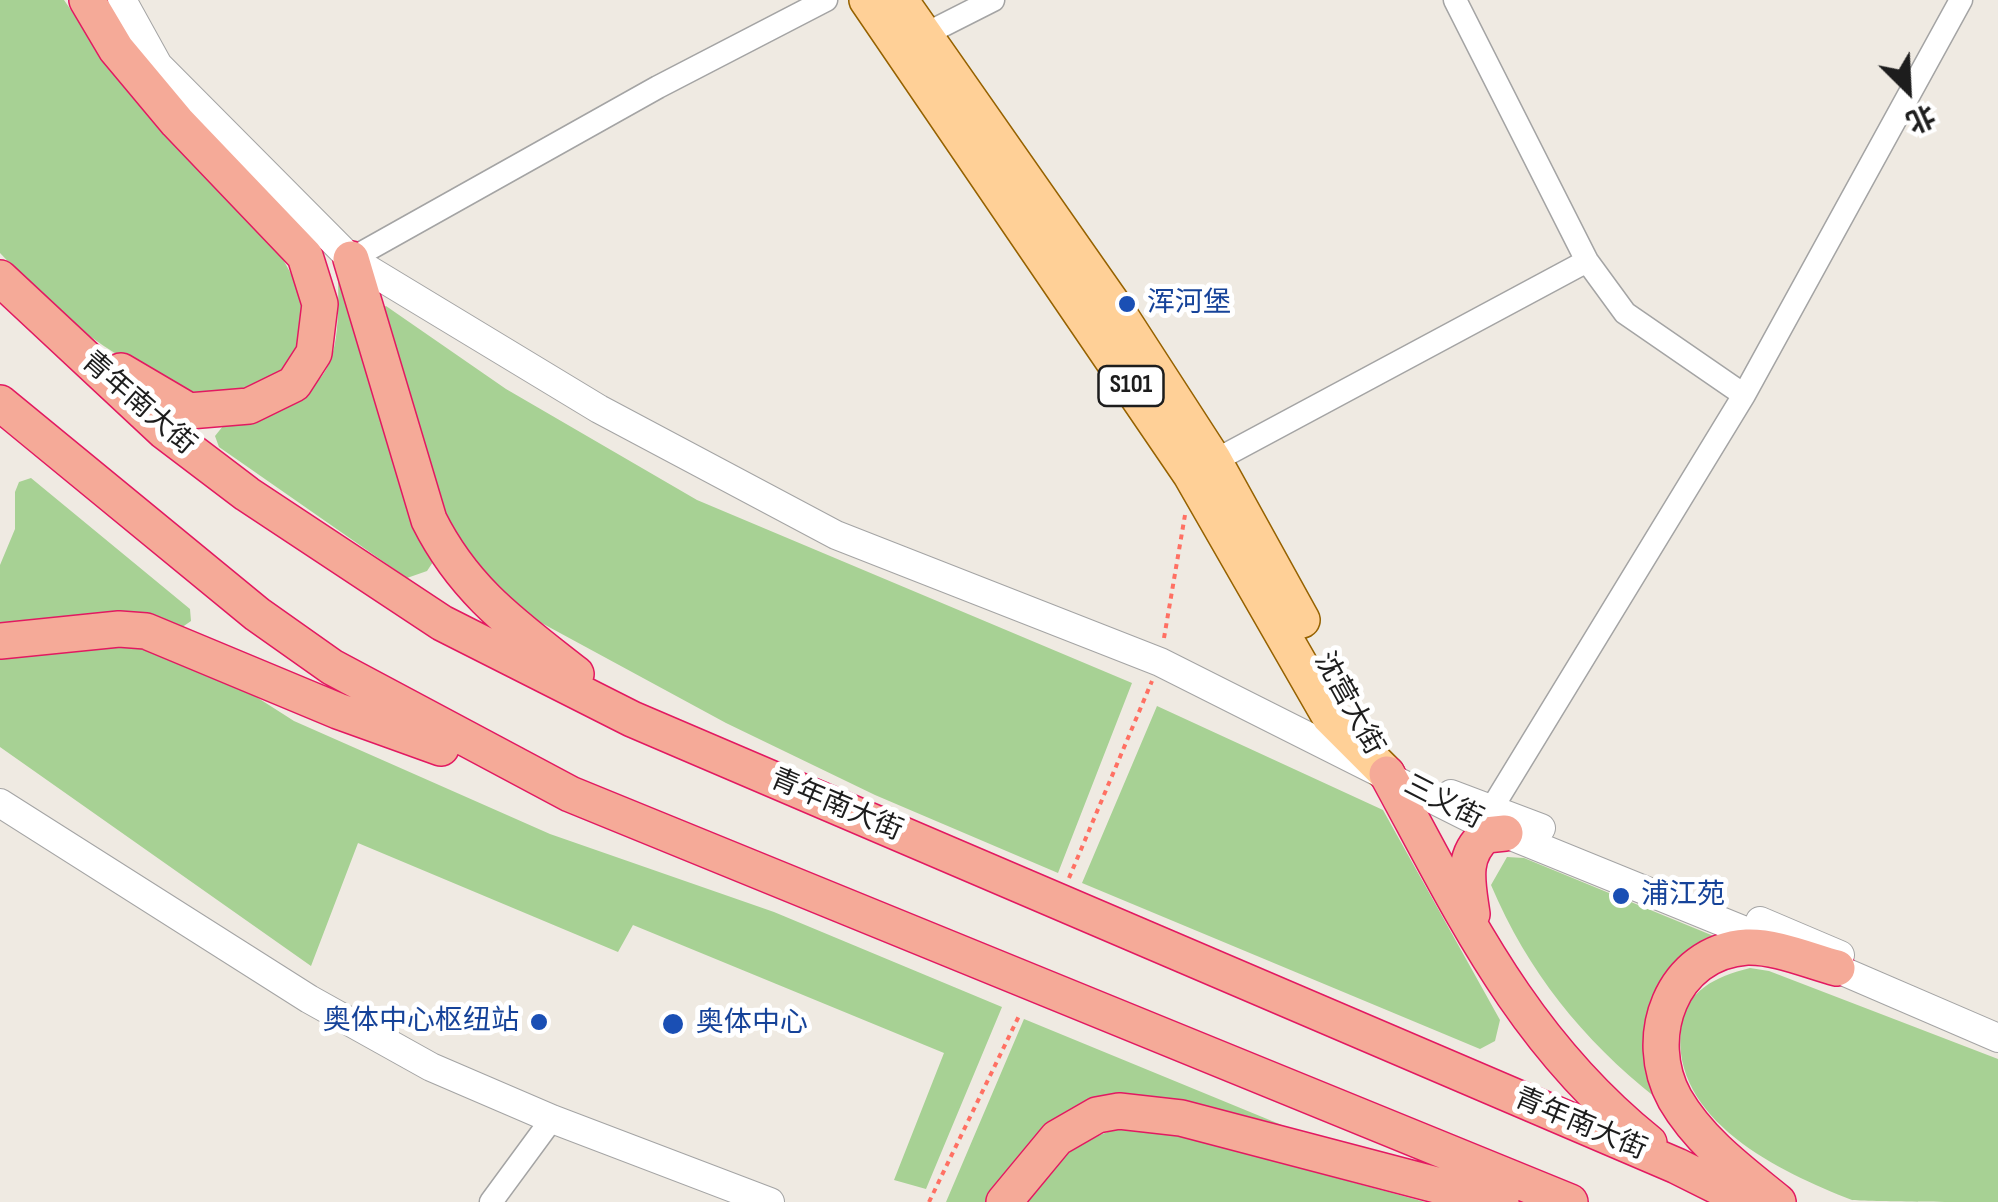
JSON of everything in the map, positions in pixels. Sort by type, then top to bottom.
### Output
[{"type":"highway","points":[[59,334],[189,411],[249,406],[294,384],[314,353],[320,332],[320,304],[306,256],[177,122],[116,49],[87,0]]},
{"type":"highway","points":[[352,259],[423,502],[443,548],[488,604],[632,718]]},
{"type":"highway","name":"青年南大街","points":[[0,278],[164,431],[262,504],[442,623],[632,718],[1677,1166],[1749,1202]]},
{"type":"highway","points":[[0,403],[242,602],[332,667],[570,794]]},
{"type":"highway","points":[[0,642],[146,631],[338,711],[570,794],[1570,1202]]},
{"type":"highway","points":[[1387,774],[1510,996],[1545,1042],[1604,1104],[1677,1166]]},
{"type":"highway","points":[[1475,934],[1466,870],[1469,857],[1493,821]]},
{"type":"highway","points":[[1778,1202],[1722,1157],[1677,1102],[1661,1057],[1666,1005],[1683,978],[1699,965],[1748,947],[1837,968]]},
{"type":"highway","points":[[1004,1202],[1057,1138],[1097,1115],[1120,1111],[1181,1118],[1501,1202]]},
{"type":"main road","name":"沈营大街","points":[[868,0],[912,41],[1202,467],[1330,716],[1387,774]]},
{"type":"main road","name":"沈营大街","points":[[900,0],[912,41]]},
{"type":"street","name":"三义街","points":[[122,0],[158,65],[352,259],[599,408],[836,535],[1160,662],[1387,774],[1998,1038]]},
{"type":"street","points":[[352,259],[658,87],[826,0]]},
{"type":"street","points":[[912,41],[993,0]]},
{"type":"street","points":[[1455,0],[1588,262],[1624,312],[1744,394]]},
{"type":"street","points":[[1493,821],[1744,394],[1961,0]]},
{"type":"street","points":[[1202,467],[1588,262]]},
{"type":"street","points":[[0,803],[356,1027],[431,1067],[552,1119],[770,1202]]},
{"type":"street","name":"三义街","points":[[1493,821],[1998,1023]]},
{"type":"street","points":[[491,1202],[552,1119]]},
{"type":"path","points":[[929,1202],[1018,1016]]},
{"type":"green space","points":[[0,0],[64,0],[130,95],[280,254],[295,281],[301,280],[301,337],[291,361],[269,380],[229,395],[203,397],[187,392],[93,339],[56,309],[0,253]]},
{"type":"green space","points":[[338,277],[413,518],[433,562],[427,571],[407,578],[219,447],[215,436],[223,426],[282,403],[318,381],[329,365],[335,344]]},
{"type":"green space","points":[[386,306],[506,389],[697,500],[1132,683],[1058,873],[875,795],[726,723],[536,620],[498,591],[466,559],[445,521],[380,309]]},
{"type":"green space","points":[[31,478],[190,609],[191,621],[181,628],[0,630],[0,565],[15,529],[15,492],[19,482]]},
{"type":"green space","points":[[132,641],[247,691],[294,721],[550,834],[774,912],[1002,1007],[926,1189],[894,1180],[944,1053],[633,925],[618,952],[358,843],[311,966],[0,747],[0,655]]},
{"type":"green space","points":[[1157,706],[1383,810],[1500,1020],[1495,1041],[1480,1049],[1082,883]]},
{"type":"green space","points":[[1507,857],[1524,858],[1721,939],[1687,959],[1656,1098],[1581,1028],[1522,947],[1491,885]]},
{"type":"green space","points":[[1750,968],[1769,971],[1998,1059],[1998,1202],[1852,1200],[1793,1174],[1735,1138],[1693,1090],[1682,1061],[1681,1028],[1689,1004],[1704,987]]},
{"type":"green space","points":[[1024,1019],[1289,1128],[1155,1098],[1119,1096],[1085,1103],[1052,1121],[1021,1153],[989,1202],[946,1202]]},
{"type":"green space","points":[[1130,1125],[1425,1202],[1026,1202],[1046,1174],[1069,1152],[1097,1136]]},
{"type":"place","name":"浑河堡","points":[[1127,304]]},
{"type":"place","name":"浦江苑","points":[[1621,896]]},
{"type":"place","name":"奥体中心枢纽站","points":[[539,1022]]},
{"type":"place","name":"奥体中心","points":[[673,1024]]}]
